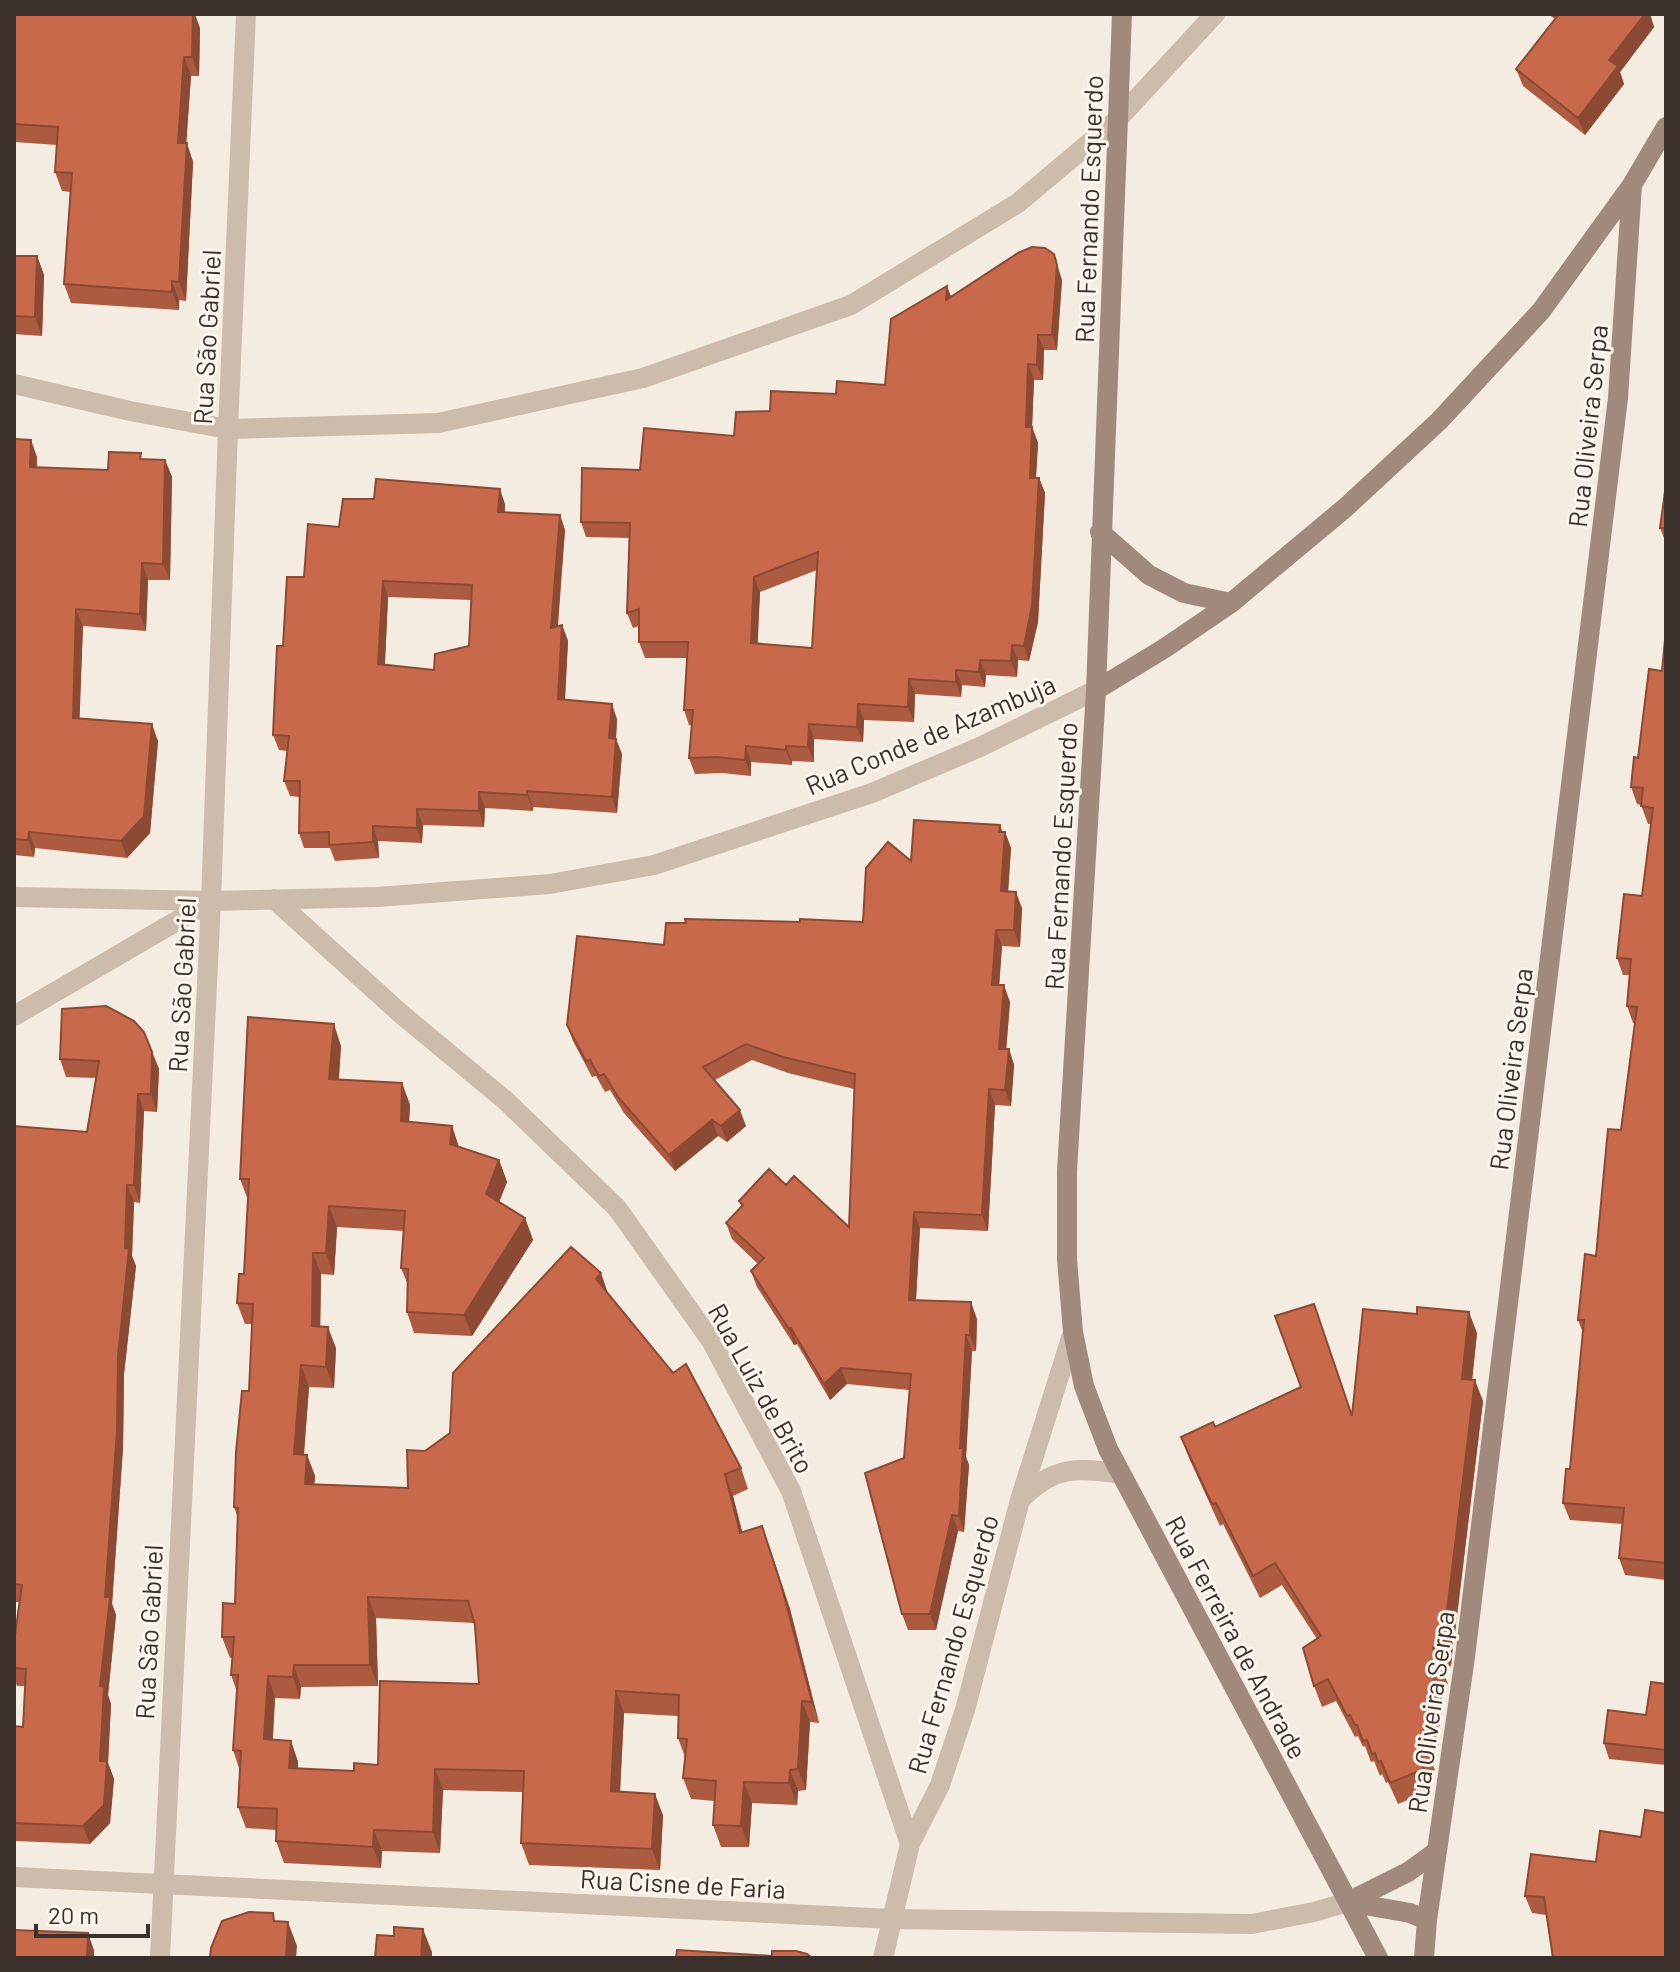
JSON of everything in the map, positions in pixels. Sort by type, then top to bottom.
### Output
[{"type":"street","name":"Rua São Gabriel","points":[[160,1958],[211,901],[246,14]]},
{"type":"street","name":"Rua Fernando Esquerdo","points":[[910,1844],[940,1785],[965,1710],[1020,1500],[1073,1332],[1067,1259],[1067,1171],[1096,690],[1122,14]]},
{"type":"street","points":[[14,384],[130,411],[228,429],[438,423],[643,378],[851,305],[1018,203],[1118,119],[1215,14]]},
{"type":"street","name":"Rua Conde de Azambuja","points":[[14,1016],[211,901],[377,897],[550,884],[654,865],[872,793],[980,747],[1096,690],[1231,603],[1345,508],[1439,421],[1541,311],[1632,185],[1666,127]]},
{"type":"street","name":"Rua Oliveira Serpa","points":[[1424,1958],[1467,1641],[1616,414],[1632,185]]},
{"type":"street","points":[[1100,532],[1149,575],[1184,593],[1231,603]]},
{"type":"street","points":[[14,897],[211,901]]},
{"type":"street","name":"Rua Luiz de Brito","points":[[274,899],[400,1013],[505,1100],[617,1208],[712,1342],[791,1491],[910,1844]]},
{"type":"street","name":"Rua Ferreira de Andrade","points":[[1073,1332],[1084,1386],[1108,1449],[1378,1958]]},
{"type":"street","name":"Rua Fernando Esquerdo","points":[[1020,1500],[1038,1482],[1058,1472],[1086,1468],[1121,1474]]},
{"type":"street","points":[[883,1958],[910,1844]]},
{"type":"street","points":[[1348,1902],[1408,1872],[1437,1851]]},
{"type":"street","name":"Rua Cisne de Faria","points":[[14,1877],[893,1919],[1252,1924],[1348,1902]]},
{"type":"street","points":[[1348,1902],[1410,1913],[1427,1920]]},
{"type":"building","points":[[14,14],[193,14],[192,57],[184,57],[178,143],[187,143],[179,282],[172,281],[172,292],[64,284],[72,173],[55,172],[58,127],[14,124]]},
{"type":"building","points":[[1559,14],[1645,14],[1609,60],[1618,66],[1578,118],[1516,69]]},
{"type":"building","points":[[1032,247],[1045,248],[1054,254],[1057,265],[1052,335],[1038,335],[1037,365],[1028,364],[1026,427],[1032,427],[1030,478],[1039,478],[1032,606],[1024,646],[1012,645],[1011,661],[980,660],[979,672],[956,670],[956,682],[909,679],[908,707],[858,704],[857,727],[809,724],[808,747],[786,746],[786,750],[746,746],[745,760],[689,758],[693,710],[684,710],[688,642],[639,642],[639,609],[627,613],[630,523],[581,522],[582,468],[640,470],[644,428],[734,436],[736,412],[770,411],[771,391],[836,394],[837,381],[885,385],[891,319],[947,286],[946,300]],"holes":[[[818,552],[812,648],[751,643],[754,577]]]},
{"type":"building","points":[[14,256],[37,256],[35,317],[14,316]]},
{"type":"building","points":[[14,439],[31,440],[30,467],[108,470],[109,452],[141,453],[140,459],[165,460],[163,564],[142,563],[140,614],[76,609],[73,718],[152,724],[144,816],[121,841],[29,832],[28,840],[14,839]]},
{"type":"building","points":[[376,479],[500,489],[498,512],[560,515],[551,628],[562,625],[558,699],[612,704],[609,738],[616,739],[612,797],[527,791],[527,795],[479,792],[479,811],[417,809],[417,828],[373,826],[373,842],[329,845],[329,832],[299,833],[300,781],[284,781],[289,736],[273,735],[277,646],[283,646],[287,577],[304,577],[308,524],[339,527],[343,499],[374,499]],"holes":[[[383,581],[472,585],[469,646],[435,654],[434,670],[378,664]]]},
{"type":"building","points":[[1666,484],[1666,528],[1660,528]]},
{"type":"building","points":[[1666,629],[1666,1563],[1619,1558],[1624,1508],[1563,1503],[1566,1469],[1570,1469],[1584,1320],[1578,1320],[1585,1254],[1596,1256],[1608,1129],[1621,1130],[1637,1007],[1627,1006],[1631,959],[1617,958],[1624,894],[1642,896],[1653,808],[1641,806],[1643,788],[1631,787],[1634,757],[1638,758],[1649,669],[1662,671]]},
{"type":"building","points":[[914,820],[1000,825],[999,832],[1005,832],[1001,891],[1016,892],[1014,930],[996,930],[992,985],[1004,985],[999,1049],[1009,1049],[1005,1090],[989,1089],[982,1215],[914,1212],[909,1300],[971,1302],[970,1335],[966,1335],[959,1516],[952,1515],[930,1614],[902,1614],[865,1473],[904,1458],[911,1374],[841,1368],[824,1384],[791,1328],[751,1271],[764,1258],[726,1223],[743,1205],[739,1201],[769,1169],[786,1185],[794,1176],[849,1227],[855,1074],[783,1057],[746,1044],[703,1067],[740,1110],[721,1126],[712,1120],[669,1155],[618,1097],[604,1074],[599,1076],[590,1060],[586,1061],[567,1025],[577,936],[664,945],[666,923],[686,923],[685,919],[863,922],[866,868],[888,842],[911,861]]},
{"type":"building","points":[[106,1006],[134,1021],[144,1032],[152,1052],[151,1094],[138,1094],[134,1185],[127,1185],[125,1248],[129,1249],[118,1356],[117,1431],[105,1597],[110,1597],[100,1686],[104,1687],[100,1761],[107,1761],[104,1805],[83,1826],[14,1823],[14,1726],[23,1727],[26,1669],[14,1668],[14,1642],[22,1585],[14,1584],[14,1126],[87,1132],[99,1061],[60,1059],[62,1009]]},
{"type":"building","points":[[248,1017],[334,1024],[329,1079],[402,1083],[401,1121],[452,1126],[450,1144],[499,1160],[486,1194],[525,1218],[464,1315],[407,1312],[408,1269],[401,1268],[405,1211],[329,1206],[326,1253],[313,1253],[312,1326],[328,1327],[326,1367],[301,1365],[294,1454],[307,1455],[305,1484],[408,1488],[407,1450],[425,1451],[450,1433],[453,1373],[571,1247],[601,1273],[596,1279],[673,1373],[686,1364],[741,1468],[725,1474],[740,1533],[762,1526],[812,1702],[802,1701],[798,1769],[790,1770],[789,1783],[744,1782],[741,1826],[713,1825],[716,1781],[683,1778],[687,1739],[678,1738],[679,1695],[616,1691],[611,1791],[655,1794],[652,1849],[521,1843],[524,1771],[435,1769],[433,1832],[374,1830],[373,1847],[276,1841],[277,1809],[238,1807],[241,1751],[233,1750],[238,1675],[231,1675],[234,1637],[222,1637],[223,1603],[235,1604],[236,1452],[242,1391],[249,1391],[253,1304],[237,1303],[239,1274],[244,1274],[249,1179],[240,1179]],"holes":[[[368,1597],[468,1601],[475,1625],[479,1684],[380,1681],[378,1765],[354,1763],[354,1771],[289,1768],[291,1741],[264,1739],[268,1676],[293,1677],[294,1665],[370,1665]]]},
{"type":"building","points":[[1314,1304],[1352,1416],[1363,1309],[1417,1314],[1417,1307],[1469,1312],[1462,1379],[1475,1380],[1447,1611],[1442,1611],[1446,1623],[1443,1645],[1433,1648],[1440,1663],[1429,1667],[1436,1683],[1431,1685],[1434,1693],[1428,1695],[1432,1705],[1426,1707],[1431,1724],[1423,1728],[1428,1740],[1424,1742],[1427,1749],[1417,1753],[1424,1769],[1390,1783],[1381,1761],[1378,1762],[1375,1753],[1372,1754],[1367,1740],[1363,1741],[1357,1725],[1350,1715],[1347,1716],[1328,1679],[1314,1686],[1303,1648],[1321,1636],[1275,1563],[1253,1576],[1216,1503],[1212,1504],[1181,1437],[1213,1422],[1215,1427],[1301,1387],[1275,1316]]},
{"type":"building","points":[[1651,1682],[1666,1684],[1666,1750],[1604,1743],[1608,1710],[1646,1715]]},
{"type":"building","points":[[1645,1810],[1666,1813],[1666,1958],[1553,1958],[1544,1897],[1525,1896],[1531,1854],[1596,1862],[1600,1831],[1641,1837]]},
{"type":"building","points":[[249,1912],[273,1913],[274,1921],[288,1922],[286,1958],[210,1958],[222,1921]]},
{"type":"building","points":[[394,1927],[423,1929],[421,1958],[375,1958],[377,1935],[394,1936]]},
{"type":"building","points":[[14,1930],[88,1933],[87,1958],[14,1958]]},
{"type":"building","points":[[677,1950],[772,1956],[772,1951],[796,1951],[812,1958],[676,1958]]}]
